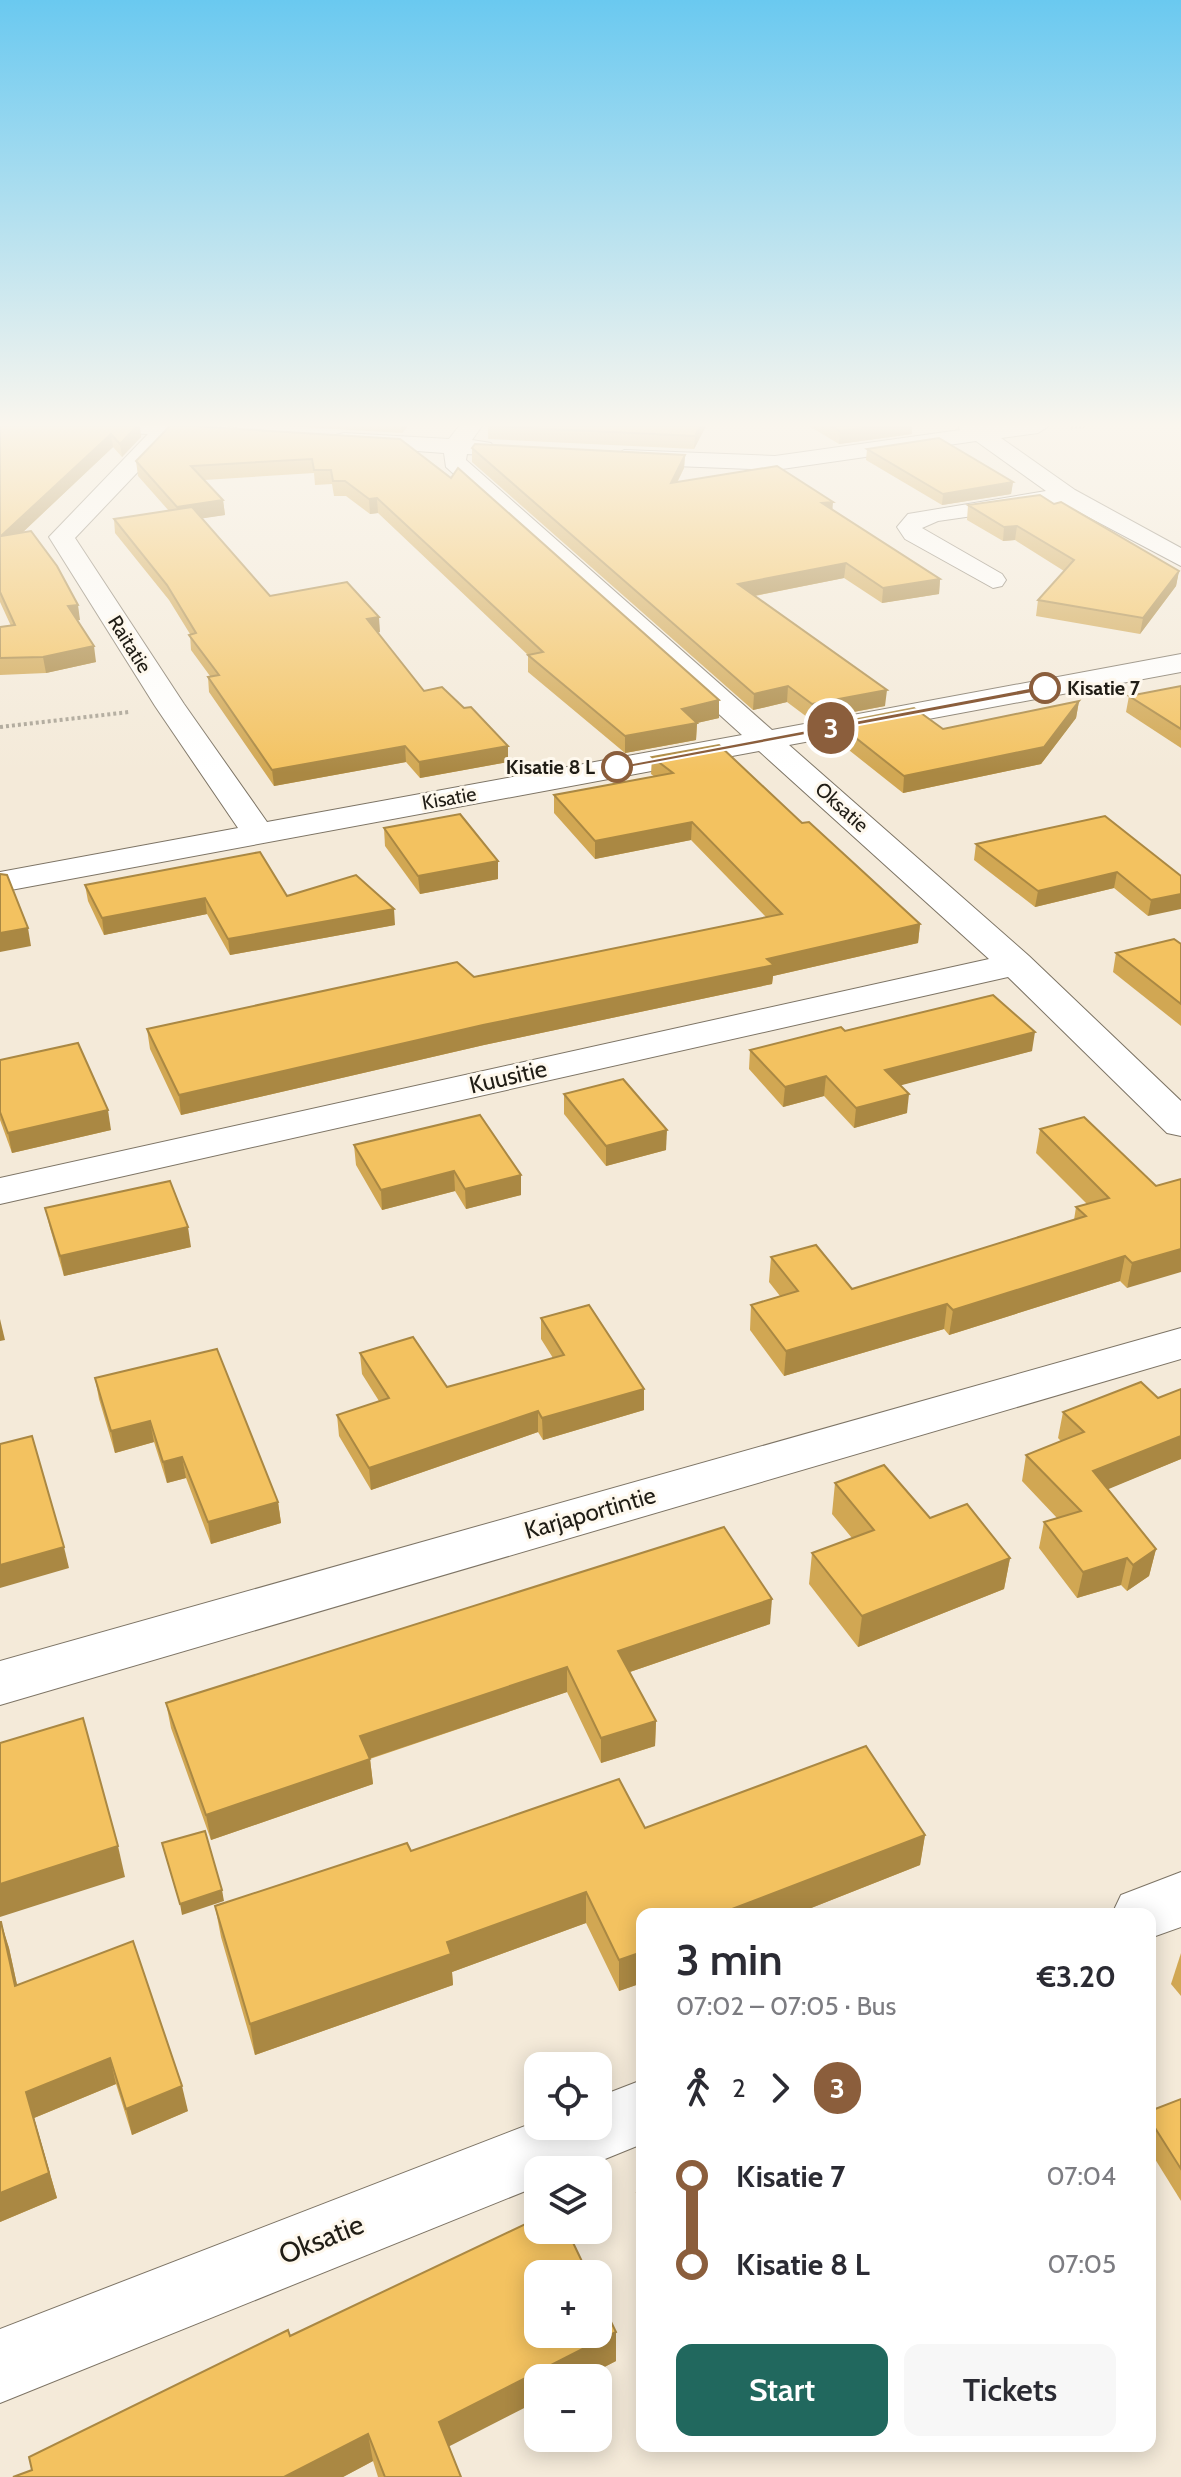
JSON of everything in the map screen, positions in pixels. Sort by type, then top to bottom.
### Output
[{"type":"street","name":"Raitatie","points":[[65,542],[170,706],[258,833]]},
{"type":"street","name":"Oksatie","points":[[543,542],[1016,964],[1181,1124]]},
{"type":"street","points":[[927,542],[993,580]]},
{"type":"street","points":[[1151,542],[1181,558]]},
{"type":"street","name":"Kisatie","points":[[0,882],[1181,663]]},
{"type":"street","name":"Kuusitie","points":[[0,1191],[1016,964]]},
{"type":"street","name":"Karjaportintie","points":[[0,1683],[1181,1343]]},
{"type":"street","points":[[1156,1909],[1181,1899]]},
{"type":"street","name":"Oksatie","points":[[0,2366],[636,2114]]},
{"type":"path","points":[[0,727],[170,706]]},
{"type":"building","points":[[0,542],[39,542],[57,566],[78,605],[68,606],[94,646],[43,657],[0,658],[0,627],[15,625],[0,592]]},
{"type":"building","points":[[132,542],[222,542],[270,596],[347,582],[379,617],[367,619],[424,691],[442,687],[464,708],[471,707],[508,746],[419,762],[405,746],[272,770],[208,677],[219,675],[189,635],[196,633],[167,585]]},
{"type":"building","points":[[424,542],[541,542],[719,700],[682,709],[697,723],[625,736],[528,655],[543,652]]},
{"type":"building","points":[[579,542],[882,542],[940,579],[883,588],[846,563],[738,584],[887,690],[812,704],[788,686],[754,694]]},
{"type":"building","points":[[1043,542],[1129,542],[1179,571],[1143,618],[1038,600],[1074,560]]},
{"type":"building","points":[[1181,686],[1181,729],[1129,696]]},
{"type":"building","points":[[1079,701],[1044,747],[904,776],[837,723],[914,708],[943,729]]},
{"type":"building","points":[[719,745],[802,823],[809,822],[920,924],[767,959],[774,965],[483,1025],[179,1095],[147,1029],[457,962],[474,977],[782,914],[692,822],[595,841],[554,795],[673,773],[652,757]]},
{"type":"building","points":[[460,814],[498,861],[418,876],[384,828]]},
{"type":"building","points":[[1105,816],[1181,876],[1181,894],[1151,900],[1117,872],[1038,891],[976,844]]},
{"type":"building","points":[[260,852],[287,896],[356,875],[394,909],[228,939],[205,898],[102,918],[85,885]]},
{"type":"building","points":[[0,874],[7,875],[28,928],[0,933]]},
{"type":"building","points":[[1174,939],[1181,944],[1181,1004],[1116,953]]},
{"type":"building","points":[[993,995],[1035,1032],[885,1070],[909,1094],[856,1108],[826,1076],[785,1087],[750,1050],[841,1027],[845,1031]]},
{"type":"building","points":[[78,1043],[108,1110],[8,1133],[0,1112],[0,1060]]},
{"type":"building","points":[[623,1079],[667,1130],[606,1146],[564,1094]]},
{"type":"building","points":[[480,1115],[521,1175],[465,1189],[454,1171],[381,1190],[354,1145]]},
{"type":"building","points":[[1084,1117],[1156,1186],[1181,1179],[1181,1249],[1132,1263],[1125,1256],[953,1310],[947,1304],[786,1351],[751,1305],[798,1291],[771,1257],[816,1245],[852,1289],[1086,1216],[1076,1207],[1109,1198],[1040,1129]]},
{"type":"building","points":[[170,1181],[188,1227],[60,1256],[45,1208]]},
{"type":"building","points":[[589,1305],[644,1389],[542,1418],[538,1411],[369,1468],[337,1415],[389,1398],[360,1353],[413,1337],[447,1387],[564,1355],[541,1318]]},
{"type":"building","points":[[217,1349],[278,1502],[208,1522],[182,1457],[163,1462],[150,1421],[111,1431],[95,1378]]},
{"type":"building","points":[[1141,1382],[1158,1398],[1181,1389],[1181,1436],[1093,1471],[1156,1549],[1133,1565],[1127,1558],[1083,1572],[1044,1522],[1081,1511],[1026,1455],[1084,1432],[1063,1412]]},
{"type":"building","points":[[32,1436],[64,1547],[0,1565],[0,1444]]},
{"type":"building","points":[[884,1465],[930,1518],[967,1504],[1010,1558],[862,1616],[812,1553],[874,1530],[835,1483]]},
{"type":"building","points":[[724,1527],[772,1599],[618,1651],[656,1721],[601,1738],[567,1667],[360,1736],[370,1759],[206,1815],[166,1703]]},
{"type":"building","points":[[83,1718],[118,1846],[0,1884],[0,1743]]},
{"type":"building","points":[[866,1746],[925,1835],[735,1908],[636,1908],[636,1954],[619,1960],[586,1892],[447,1942],[451,1954],[250,2024],[215,1906],[407,1843],[411,1851],[619,1779],[645,1828]]},
{"type":"building","points":[[205,1831],[222,1890],[180,1904],[162,1843]]},
{"type":"building","points":[[0,1922],[15,1986],[133,1941],[182,2086],[126,2109],[110,2058],[26,2092],[49,2173],[0,2193]]},
{"type":"building","points":[[1181,2099],[1181,2169],[1156,2129],[1156,2109]]},
{"type":"building","points":[[524,2225],[524,2244],[574,2244],[581,2260],[524,2260],[524,2348],[585,2348],[553,2364],[524,2364],[524,2379],[439,2422],[461,2477],[385,2477],[368,2434],[284,2477],[13,2477],[32,2470],[29,2457],[288,2330],[290,2336]]},
{"type":"bus line","name":"3","points":[[617,767],[1045,688]]},
{"type":"place","name":"Kisatie 7","points":[[1045,688]]},
{"type":"place","name":"Kisatie 8 L","points":[[617,767]]}]
